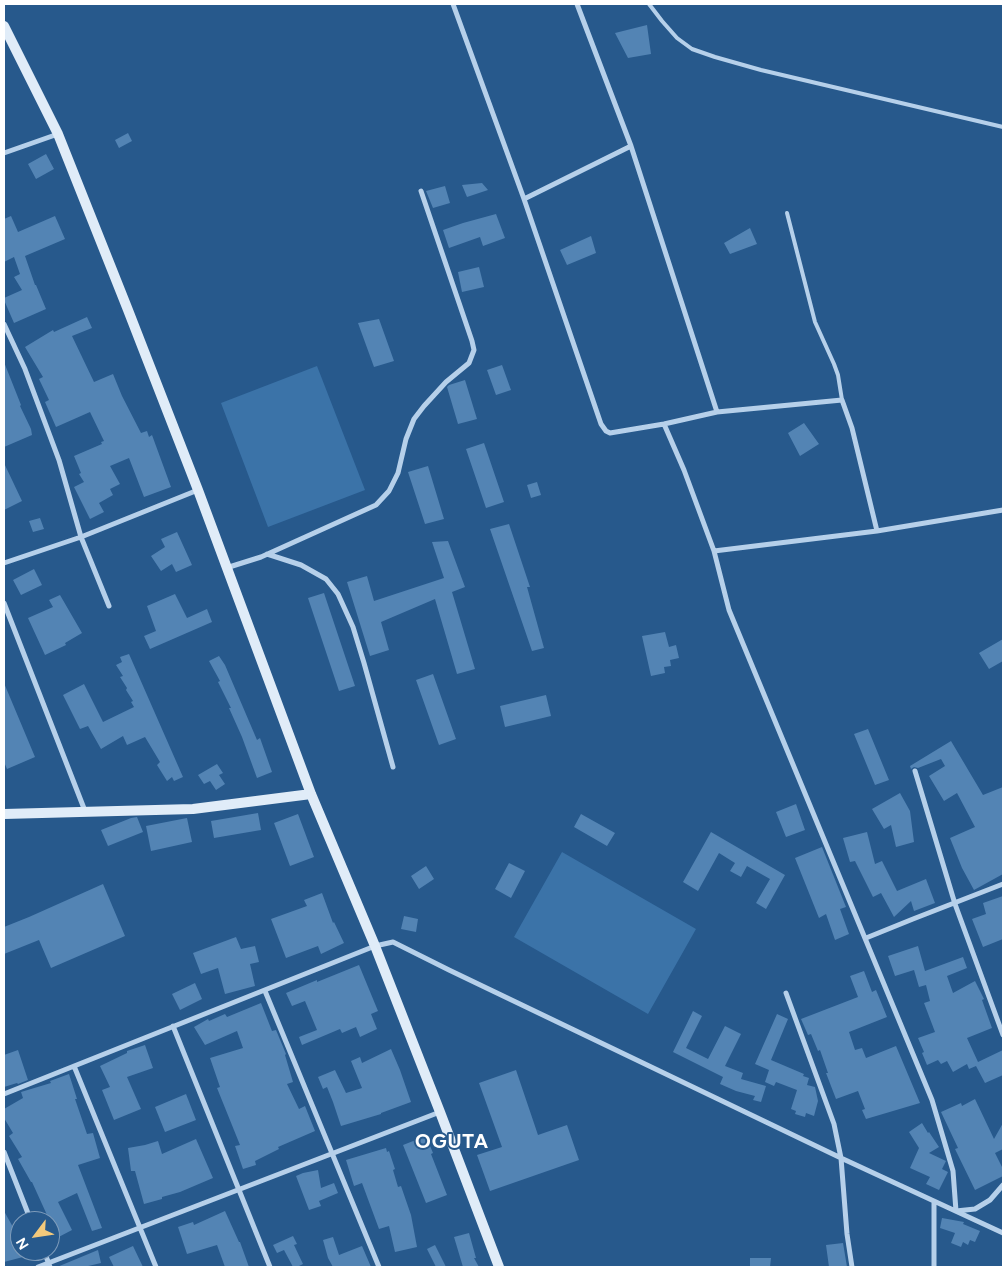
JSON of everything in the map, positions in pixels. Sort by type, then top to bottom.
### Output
[{"type":"street","points":[[453,4],[524,199],[601,424],[610,433],[664,424],[717,412],[842,400],[852,428],[877,532]]},
{"type":"street","points":[[577,4],[631,146],[717,412]]},
{"type":"street","points":[[4,26],[58,134],[198,490],[311,794],[375,946],[499,1267]]},
{"type":"street","points":[[4,153],[58,134]]},
{"type":"street","points":[[524,199],[631,146]]},
{"type":"street","points":[[226,568],[267,554],[376,505],[389,492],[398,473],[406,439],[414,420],[446,382],[469,363],[474,350],[472,341],[421,191]]},
{"type":"street","points":[[4,324],[25,369],[59,460],[81,537],[109,606]]},
{"type":"street","points":[[664,424],[684,470],[714,551],[729,610],[932,1100],[953,1171],[956,1212]]},
{"type":"street","points":[[4,563],[81,537],[198,490]]},
{"type":"street","points":[[714,551],[877,532],[1003,510]]},
{"type":"street","points":[[267,554],[301,565],[326,579],[338,594],[361,654],[393,768]]},
{"type":"street","points":[[4,603],[85,812]]},
{"type":"street","points":[[915,771],[955,904],[1003,1035]]},
{"type":"street","points":[[4,814],[193,809],[311,794]]},
{"type":"street","points":[[866,938],[1003,884]]},
{"type":"street","points":[[4,1094],[375,946],[393,942],[841,1158],[1003,1233]]},
{"type":"street","points":[[265,991],[379,1267]]},
{"type":"street","points":[[786,993],[834,1124],[841,1158],[847,1234],[852,1267]]},
{"type":"street","points":[[174,1026],[270,1267]]},
{"type":"street","points":[[74,1066],[156,1267]]},
{"type":"street","points":[[38,1267],[49,1265],[440,1112]]},
{"type":"street","points":[[4,1152],[28,1211]]},
{"type":"street","points":[[956,1212],[975,1209],[990,1200],[1003,1186]]},
{"type":"street","points":[[934,1201],[934,1267]]},
{"type":"lane","points":[[649,4],[677,38],[692,49],[770,72],[1003,128]]},
{"type":"lane","points":[[787,213],[815,322],[838,375],[842,400]]},
{"type":"shaded area","points":[[317,366],[365,490],[268,527],[221,403]]},
{"type":"shaded area","points":[[562,852],[696,929],[648,1014],[514,937]]},
{"type":"building","points":[[647,25],[651,54],[628,58],[615,33]]},
{"type":"building","points":[[128,133],[132,141],[119,148],[115,140]]},
{"type":"building","points":[[46,154],[54,169],[36,179],[28,164]]},
{"type":"building","points":[[482,183],[488,190],[467,197],[462,185]]},
{"type":"building","points":[[445,186],[450,203],[433,208],[426,191]]},
{"type":"building","points":[[496,214],[505,238],[483,246],[480,237],[449,248],[443,230]]},
{"type":"building","points":[[11,216],[18,232],[55,216],[65,239],[25,256],[46,309],[14,323],[4,300],[4,298],[22,290],[14,277],[20,274],[14,257],[4,262],[4,219]]},
{"type":"building","points":[[750,228],[757,244],[730,254],[724,243]]},
{"type":"building","points":[[591,236],[596,253],[567,265],[560,250]]},
{"type":"building","points":[[479,267],[484,287],[462,292],[458,272]]},
{"type":"building","points":[[87,317],[92,328],[72,336],[94,382],[113,374],[141,433],[147,431],[149,437],[152,435],[171,487],[144,497],[129,458],[110,466],[120,484],[110,489],[113,495],[99,503],[104,512],[90,519],[74,487],[84,482],[79,474],[81,473],[74,456],[102,444],[101,442],[104,441],[90,412],[56,427],[45,402],[49,400],[39,379],[43,377],[25,347],[53,330],[54,332]]},
{"type":"building","points":[[379,319],[394,361],[374,367],[358,323]]},
{"type":"building","points":[[4,362],[32,435],[4,447]]},
{"type":"building","points":[[502,365],[511,390],[496,395],[487,370]]},
{"type":"building","points":[[465,380],[477,419],[458,424],[447,387]]},
{"type":"building","points":[[804,423],[819,444],[800,456],[788,433]]},
{"type":"building","points":[[484,443],[504,502],[486,508],[466,449]]},
{"type":"building","points":[[4,463],[22,501],[4,510]]},
{"type":"building","points":[[428,466],[444,519],[425,524],[408,472]]},
{"type":"building","points":[[537,482],[541,495],[531,498],[527,485]]},
{"type":"building","points":[[40,518],[44,529],[33,532],[29,521]]},
{"type":"building","points":[[509,524],[530,587],[527,587],[544,648],[532,651],[490,529]]},
{"type":"building","points":[[177,532],[192,565],[176,572],[172,564],[161,571],[151,556],[165,547],[161,539]]},
{"type":"building","points":[[448,541],[465,587],[452,592],[475,669],[457,674],[435,599],[381,622],[389,650],[370,656],[347,582],[367,576],[374,601],[444,578],[432,542]]},
{"type":"building","points":[[34,569],[42,585],[21,595],[13,580]]},
{"type":"building","points":[[324,593],[355,686],[339,691],[308,598]]},
{"type":"building","points":[[175,594],[187,618],[207,609],[212,622],[150,649],[144,636],[156,631],[147,606]]},
{"type":"building","points":[[60,595],[82,633],[65,643],[66,645],[45,655],[28,618],[53,607],[49,600]]},
{"type":"building","points":[[665,632],[669,647],[676,645],[679,658],[670,660],[671,666],[664,667],[665,673],[651,676],[642,636]]},
{"type":"building","points":[[1003,639],[1003,661],[989,669],[979,653]]},
{"type":"building","points":[[129,654],[183,777],[174,781],[172,777],[167,781],[157,765],[160,762],[145,737],[127,745],[123,736],[101,749],[88,726],[80,729],[63,695],[84,684],[103,722],[134,707],[131,702],[133,701],[126,690],[127,688],[120,677],[123,676],[116,665],[122,662],[120,657]]},
{"type":"building","points":[[219,656],[225,665],[257,740],[260,738],[272,772],[257,778],[229,708],[231,708],[218,682],[220,681],[209,661]]},
{"type":"building","points":[[433,674],[456,739],[439,745],[416,680]]},
{"type":"building","points":[[4,683],[35,757],[7,769],[4,762]]},
{"type":"building","points":[[546,695],[551,716],[505,727],[500,706]]},
{"type":"building","points":[[868,729],[889,780],[875,785],[854,734]]},
{"type":"building","points":[[951,741],[983,795],[1003,787],[1003,874],[974,890],[962,868],[950,838],[975,827],[957,793],[944,801],[929,776],[945,766],[941,759],[918,768],[914,767],[911,769],[910,766]]},
{"type":"building","points":[[217,764],[223,773],[219,775],[225,784],[216,790],[210,781],[204,784],[198,775]]},
{"type":"building","points":[[900,793],[910,811],[914,842],[896,847],[891,825],[884,829],[872,809]]},
{"type":"building","points":[[796,804],[805,830],[786,837],[776,812]]},
{"type":"building","points":[[258,813],[261,830],[214,838],[211,821]]},
{"type":"building","points":[[298,814],[314,857],[290,866],[274,823]]},
{"type":"building","points":[[581,814],[615,833],[607,846],[574,827]]},
{"type":"building","points":[[137,817],[143,832],[108,846],[101,830]]},
{"type":"building","points":[[187,818],[192,842],[151,851],[146,826]]},
{"type":"building","points":[[711,832],[785,875],[766,909],[756,903],[770,879],[747,866],[741,877],[730,871],[735,863],[719,853],[698,891],[683,882]]},
{"type":"building","points":[[867,832],[875,864],[882,861],[897,891],[926,879],[935,903],[914,911],[911,901],[894,917],[881,893],[873,897],[855,861],[850,862],[843,838]]},
{"type":"building","points":[[822,847],[846,907],[840,909],[849,934],[835,940],[826,914],[819,918],[795,858]]},
{"type":"building","points":[[509,863],[525,871],[511,898],[495,889]]},
{"type":"building","points":[[426,866],[434,879],[419,889],[411,876]]},
{"type":"building","points":[[103,884],[125,936],[51,968],[39,940],[4,954],[4,927]]},
{"type":"building","points":[[322,893],[333,923],[344,943],[321,954],[318,946],[286,958],[271,919],[307,906],[304,900]]},
{"type":"building","points":[[1003,896],[1003,939],[983,947],[972,919],[986,914],[983,903]]},
{"type":"building","points":[[404,916],[418,919],[416,932],[401,929]]},
{"type":"building","points":[[236,937],[241,949],[255,946],[259,962],[250,964],[255,986],[225,994],[218,968],[201,974],[193,953]]},
{"type":"building","points":[[918,946],[925,971],[963,957],[967,968],[947,976],[953,993],[975,981],[984,999],[982,1000],[992,1028],[967,1038],[978,1062],[1003,1050],[1003,1075],[985,1083],[976,1066],[969,1069],[967,1064],[953,1072],[947,1061],[941,1064],[938,1060],[927,1065],[918,1038],[935,1032],[924,1003],[930,1001],[926,985],[919,987],[914,970],[895,976],[888,956]]},
{"type":"building","points":[[359,965],[378,1011],[371,1014],[377,1029],[360,1037],[356,1027],[342,1033],[340,1029],[302,1045],[299,1037],[317,1030],[305,1001],[292,1006],[286,993]]},
{"type":"building","points":[[864,971],[872,992],[876,990],[887,1017],[849,1032],[855,1050],[862,1048],[866,1058],[896,1046],[920,1103],[866,1119],[862,1110],[865,1109],[858,1091],[836,1099],[820,1050],[818,1051],[811,1034],[808,1035],[801,1019],[858,997],[850,976]]},
{"type":"building","points":[[195,983],[202,999],[180,1010],[172,994]]},
{"type":"building","points":[[261,1003],[272,1031],[276,1030],[286,1054],[293,1082],[287,1084],[299,1109],[305,1106],[315,1131],[278,1147],[279,1149],[255,1161],[256,1165],[243,1169],[235,1146],[240,1145],[217,1088],[220,1087],[210,1058],[243,1048],[237,1031],[205,1045],[194,1027],[208,1019],[209,1021],[225,1014],[227,1017]]},
{"type":"building","points":[[693,1011],[702,1016],[686,1048],[708,1059],[725,1026],[741,1034],[725,1066],[743,1073],[741,1079],[766,1086],[761,1102],[753,1100],[755,1096],[720,1084],[723,1077],[673,1052]]},
{"type":"building","points":[[777,1014],[788,1019],[771,1060],[809,1078],[807,1085],[815,1087],[818,1101],[814,1116],[806,1113],[805,1117],[795,1114],[796,1111],[791,1109],[797,1090],[776,1082],[774,1086],[765,1082],[769,1070],[755,1064]]},
{"type":"building","points":[[145,1045],[153,1068],[127,1077],[141,1109],[114,1120],[102,1090],[110,1087],[100,1066],[127,1053],[127,1051]]},
{"type":"building","points":[[391,1049],[411,1102],[381,1114],[341,1126],[327,1087],[323,1089],[318,1077],[335,1070],[346,1093],[362,1088],[351,1061],[360,1057],[362,1063]]},
{"type":"building","points":[[18,1050],[28,1080],[4,1087],[4,1055]]},
{"type":"building","points":[[516,1070],[538,1135],[567,1125],[579,1160],[490,1191],[477,1155],[502,1147],[479,1083]]},
{"type":"building","points":[[69,1074],[87,1134],[93,1133],[100,1158],[78,1165],[102,1228],[92,1231],[77,1193],[58,1202],[72,1230],[60,1236],[60,1211],[45,1211],[32,1182],[18,1159],[22,1157],[9,1136],[13,1133],[4,1118],[4,1109],[23,1098],[21,1092],[51,1083],[50,1081]]},
{"type":"building","points":[[186,1094],[196,1120],[165,1132],[155,1107]]},
{"type":"building","points":[[975,1099],[994,1139],[1003,1123],[1003,1149],[995,1153],[1003,1169],[1003,1176],[975,1190],[955,1149],[958,1148],[941,1112],[961,1103],[962,1106]]},
{"type":"building","points":[[922,1123],[939,1147],[929,1153],[946,1161],[942,1169],[948,1172],[939,1190],[926,1184],[930,1177],[910,1168],[919,1148],[909,1132]]},
{"type":"building","points":[[426,1136],[447,1195],[426,1203],[403,1145]]},
{"type":"building","points":[[196,1139],[213,1178],[180,1192],[162,1197],[162,1199],[144,1204],[135,1171],[131,1171],[128,1148],[158,1141],[162,1154]]},
{"type":"building","points":[[386,1148],[387,1152],[389,1151],[395,1169],[393,1170],[398,1187],[401,1186],[411,1215],[417,1247],[395,1252],[389,1226],[379,1229],[362,1183],[354,1186],[346,1160]]},
{"type":"building","points":[[318,1170],[321,1188],[334,1183],[338,1193],[319,1201],[321,1206],[309,1210],[296,1176]]},
{"type":"building","points":[[4,1211],[10,1222],[10,1260],[4,1262]]},
{"type":"building","points":[[225,1211],[240,1242],[249,1267],[225,1267],[217,1245],[187,1254],[178,1227],[193,1222],[194,1225]]},
{"type":"building","points":[[942,1218],[964,1222],[963,1224],[980,1231],[975,1242],[970,1240],[968,1245],[963,1242],[961,1247],[951,1243],[955,1233],[940,1228]]},
{"type":"building","points":[[469,1233],[476,1258],[474,1258],[479,1267],[463,1267],[454,1237]]},
{"type":"building","points":[[293,1236],[297,1244],[294,1245],[303,1264],[297,1267],[293,1267],[284,1250],[277,1253],[273,1245]]},
{"type":"building","points":[[333,1237],[339,1255],[362,1246],[371,1267],[333,1267],[328,1258],[323,1240]]},
{"type":"building","points":[[843,1243],[847,1267],[829,1267],[826,1245]]},
{"type":"building","points":[[435,1245],[446,1267],[436,1267],[427,1249]]},
{"type":"building","points":[[133,1246],[143,1267],[114,1267],[109,1257]]},
{"type":"building","points":[[98,1250],[101,1263],[84,1267],[57,1267]]},
{"type":"building","points":[[750,1258],[771,1258],[770,1267],[750,1267]]},
{"type":"district","name":"OGUTA","points":[[452,1142]]}]
